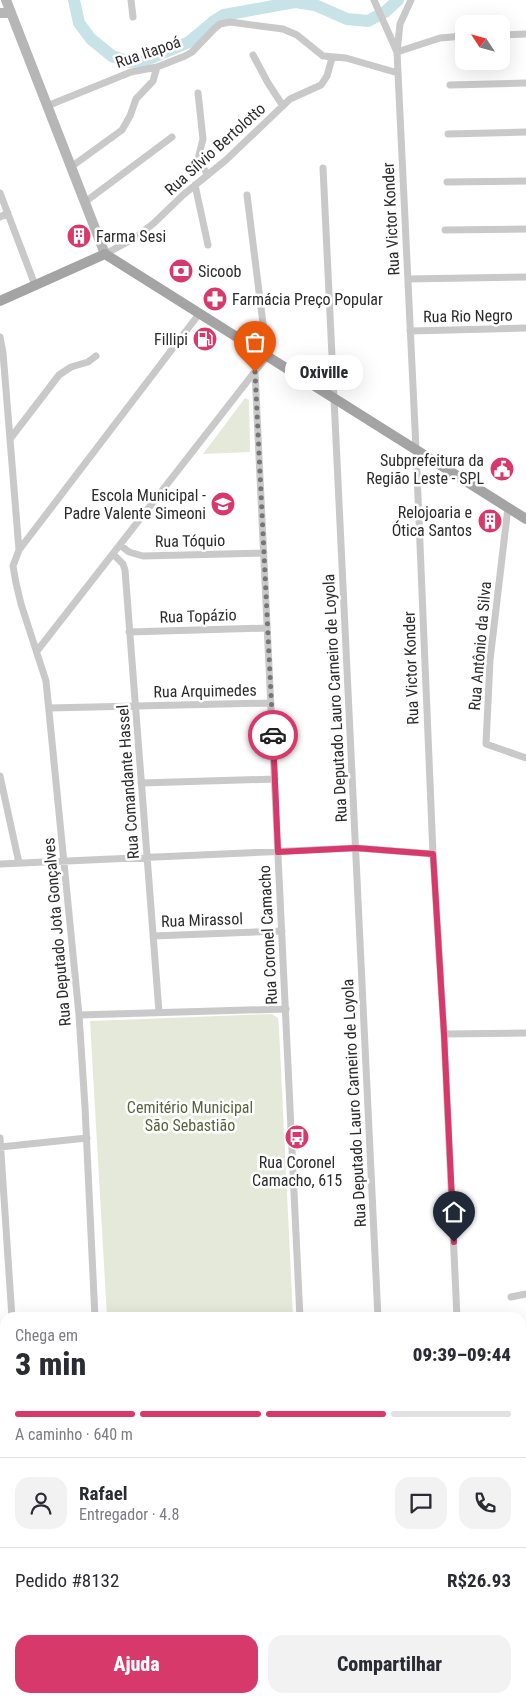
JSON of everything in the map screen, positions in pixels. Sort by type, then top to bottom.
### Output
[{"type":"main road","points":[[4,1],[5,13],[48,106],[105,254],[526,519]]},
{"type":"main road","points":[[0,301],[105,254]]},
{"type":"street","points":[[131,0],[133,17]]},
{"type":"street","name":"Rua Victor Konder","points":[[374,0],[397,52],[433,854],[444,1034],[457,1312]]},
{"type":"street","points":[[411,0],[400,24],[397,52],[440,38],[455,37]]},
{"type":"street","name":"Rua Itapoá","points":[[48,106],[131,72],[156,67],[192,52],[220,24],[230,22],[256,24],[290,31],[319,54],[332,58],[346,58],[398,73]]},
{"type":"street","points":[[510,35],[526,34]]},
{"type":"street","points":[[253,55],[283,106]]},
{"type":"street","name":"Rua Sílvio Bertolotto","points":[[105,254],[145,231],[283,106],[296,96],[320,85],[327,76],[332,58]]},
{"type":"street","points":[[71,167],[122,130],[130,116],[136,99],[153,81],[156,67]]},
{"type":"street","points":[[450,85],[526,83]]},
{"type":"street","points":[[198,93],[202,138],[198,159],[208,175]]},
{"type":"street","points":[[448,134],[526,132]]},
{"type":"street","points":[[85,202],[172,137]]},
{"type":"street","name":"Rua Deputado Lauro Carneiro de Loyola","points":[[323,168],[378,1312]]},
{"type":"street","points":[[447,182],[526,181]]},
{"type":"street","points":[[195,185],[208,245]]},
{"type":"street","points":[[0,193],[35,285]]},
{"type":"street","points":[[37,652],[267,356],[247,195]]},
{"type":"street","points":[[0,217],[8,214]]},
{"type":"street","points":[[445,230],[526,229]]},
{"type":"street","points":[[408,279],[526,277]]},
{"type":"street","points":[[19,550],[199,314]]},
{"type":"street","name":"Rua Rio Negro","points":[[410,331],[526,328]]},
{"type":"street","points":[[0,337],[19,550]]},
{"type":"street","points":[[10,439],[59,375],[71,367],[88,362],[96,356]]},
{"type":"street","name":"Rua Coronel Camacho","points":[[255,372],[300,1312]]},
{"type":"street","name":"Rua Antônio da Silva","points":[[508,507],[490,660],[486,744],[526,758]]},
{"type":"street","name":"Rua Tóquio","points":[[120,545],[129,552],[143,556],[264,553]]},
{"type":"street","name":"Rua Deputado Jota Gonçalves","points":[[19,550],[14,560],[14,574],[21,604],[46,680],[49,708],[79,1015],[95,1312]]},
{"type":"street","name":"Rua Comandante Hassel","points":[[113,554],[123,564],[125,570],[160,1012]]},
{"type":"street","name":"Rua Topázio","points":[[130,632],[267,628]]},
{"type":"street","name":"Rua Arquimedes","points":[[49,708],[271,703]]},
{"type":"street","points":[[0,776],[19,863]]},
{"type":"street","points":[[142,783],[275,778]]},
{"type":"street","points":[[0,864],[356,848],[433,854]]},
{"type":"street","name":"Rua Mirassol","points":[[154,936],[282,931]]},
{"type":"street","points":[[79,1015],[286,1009]]},
{"type":"street","points":[[444,1034],[526,1034]]},
{"type":"street","points":[[0,1138],[12,1312]]},
{"type":"street","points":[[0,1147],[87,1138]]},
{"type":"street","points":[[511,1297],[526,1294]]},
{"type":"green space","points":[[245,398],[249,400],[250,452],[203,454]]},
{"type":"green space","name":"Cemitério Municipal São Sebastião","points":[[272,1014],[278,1018],[293,1312],[107,1312],[90,1021]]},
{"type":"waterway","points":[[74,0],[79,23],[91,39],[112,56],[129,62],[144,61],[189,42],[224,15],[295,2],[315,5],[347,19],[368,21],[385,12],[398,0]]},
{"type":"way so far","points":[[255,372],[273,735]]},
{"type":"place","name":"Farma Sesi","points":[[79,236]]},
{"type":"place","name":"Sicoob","points":[[181,271]]},
{"type":"place","name":"Farmácia Preço Popular","points":[[215,299]]},
{"type":"place","name":"Fillipi","points":[[205,339]]},
{"type":"place","name":"Oxiville","points":[[255,372]]},
{"type":"place","name":"Subprefeitura da Região Leste - SPL","points":[[502,469]]},
{"type":"place","name":"Escola Municipal - Padre Valente Simeoni","points":[[223,504]]},
{"type":"place","name":"Relojoaria e Ótica Santos","points":[[490,521]]},
{"type":"place","name":"Rua Coronel Camacho, 615","points":[[297,1137]]},
{"type":"route","points":[[273,735],[278,852],[356,848],[433,854],[454,1242]]}]
